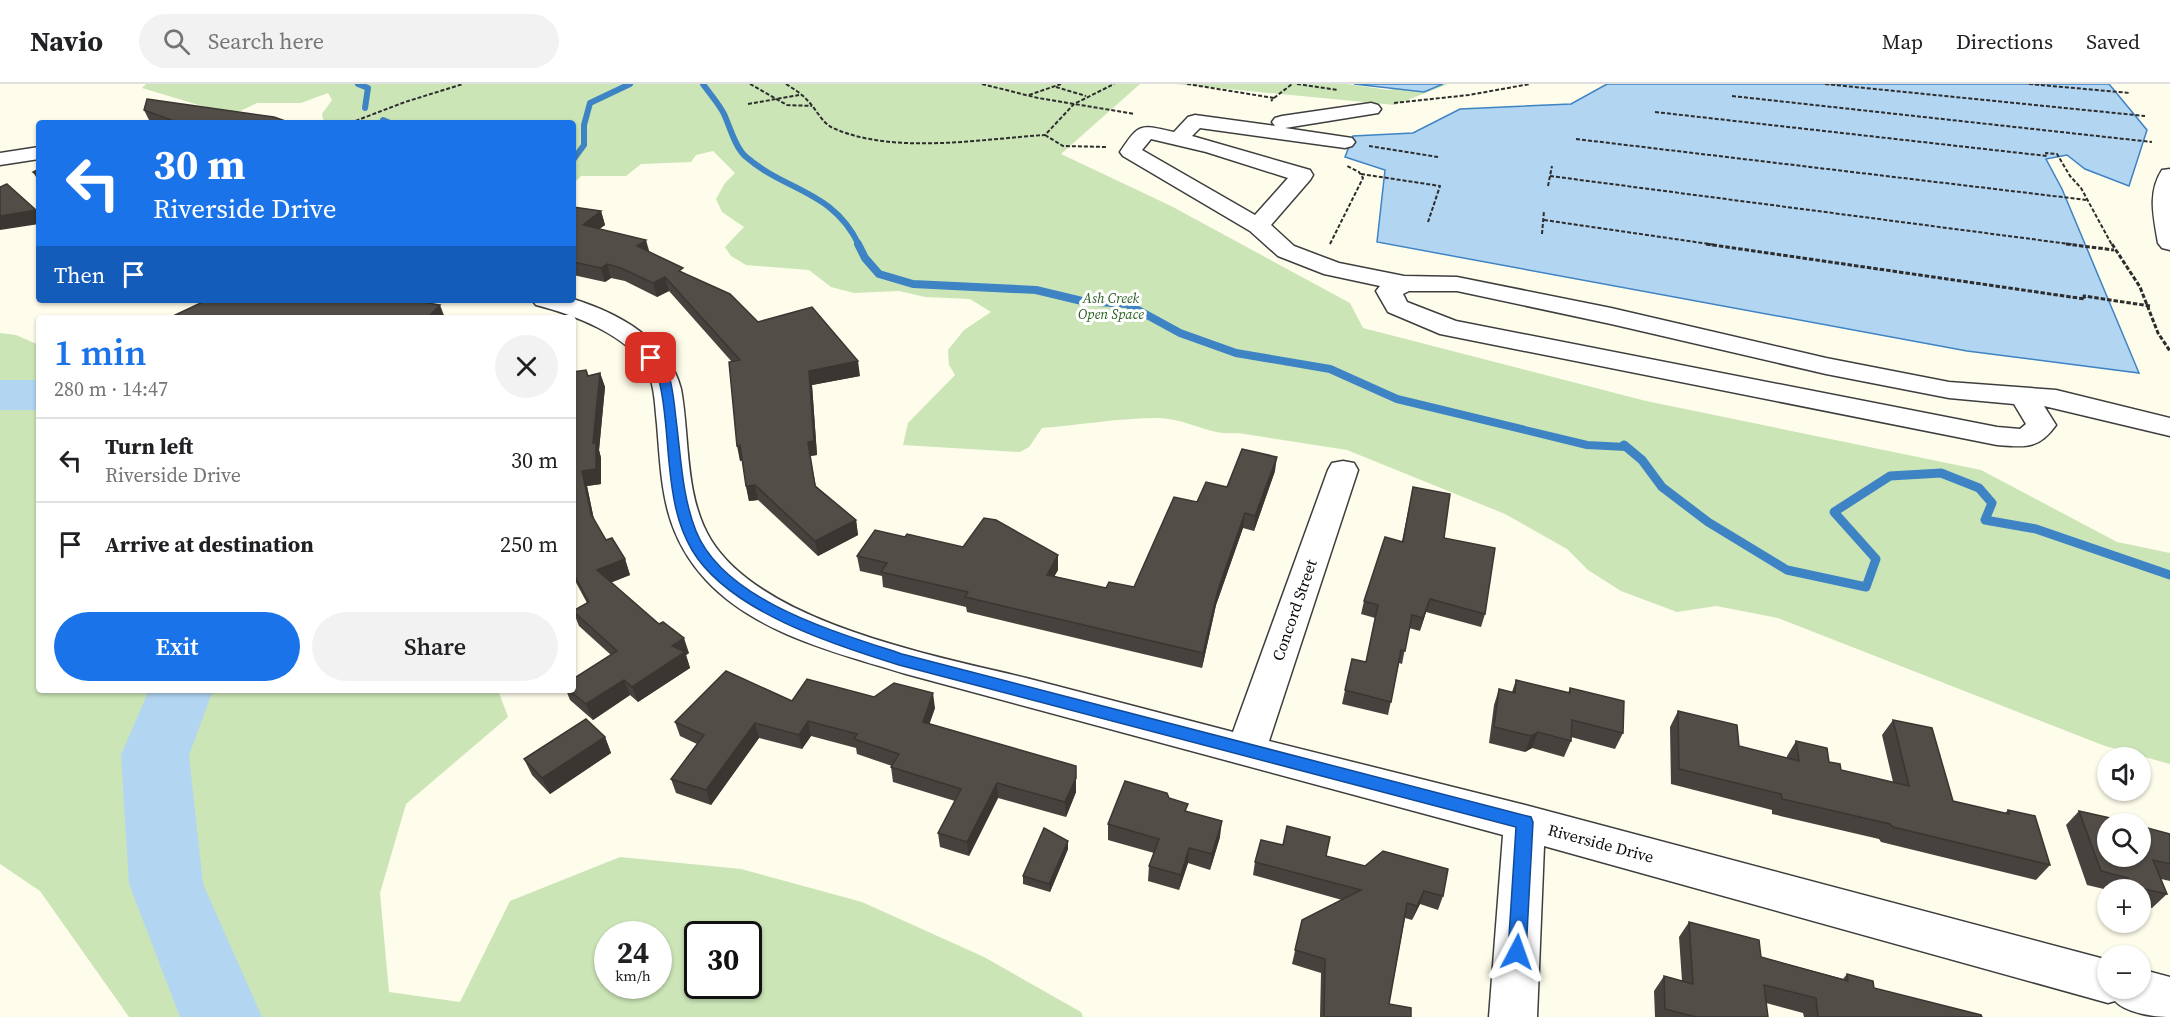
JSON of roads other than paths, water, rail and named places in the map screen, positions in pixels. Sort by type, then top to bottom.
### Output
[{"type":"street","points":[[1275,134],[1282,121],[1371,110]]},
{"type":"street","points":[[1178,140],[1195,121],[1345,142]]},
{"type":"street","points":[[1257,226],[1302,175],[1212,147],[1146,132],[1130,152],[1257,226],[1286,251],[1333,269],[1404,284],[1457,284],[1611,316],[1837,368],[1949,390],[2056,399],[2170,427]]},
{"type":"street","points":[[0,159],[36,153]]},
{"type":"street","points":[[2170,175],[2163,198],[2170,243]]},
{"type":"street","points":[[1404,284],[1389,291],[1397,307],[1449,328],[1997,436],[2027,438],[2041,425],[2023,396]]},
{"type":"street","name":"Riverside Drive","points":[[556,303],[578,309],[615,326],[641,347],[661,369],[669,404],[679,499],[698,549],[721,575],[757,603],[814,630],[899,659],[1525,822],[2097,979]]},
{"type":"street","name":"Concord Street","points":[[1245,750],[1343,470]]},
{"type":"street","points":[[1513,1017],[1525,822]]},
{"type":"street","points":[[2151,994],[2170,999]]},
{"type":"water","points":[[1354,84],[1443,84],[1424,92]]},
{"type":"water","points":[[1607,84],[2109,84],[2147,130],[2129,186],[2085,169],[2067,155],[2046,159],[2062,189],[2139,373],[1967,351],[1377,242],[1385,170],[1345,157],[1353,136],[1413,133],[1460,109],[1571,104]]},
{"type":"waterway","points":[[358,84],[368,88],[365,108]]},
{"type":"waterway","points":[[576,156],[584,145],[584,125],[590,103],[630,84]]},
{"type":"waterway","points":[[703,84],[722,110],[741,152],[761,168],[808,193],[836,213],[859,245]]},
{"type":"waterway","points":[[858,244],[865,258],[879,274],[913,284],[1036,290],[1082,301],[1127,304],[1180,333],[1236,353],[1330,369],[1397,399],[1587,445],[1626,447]]},
{"type":"waterway","points":[[0,395],[36,395]]},
{"type":"waterway","points":[[1624,445],[1642,460],[1662,487],[1708,522],[1787,570],[1866,587],[1876,559],[1834,512],[1890,476],[1941,473],[1979,488],[1992,503],[1985,520],[2036,529],[2170,575]]},
{"type":"waterway","points":[[180,693],[155,755],[166,884],[221,1017]]},
{"type":"park label","name":"Ash Creek Open Space","points":[[1111,306]]}]
